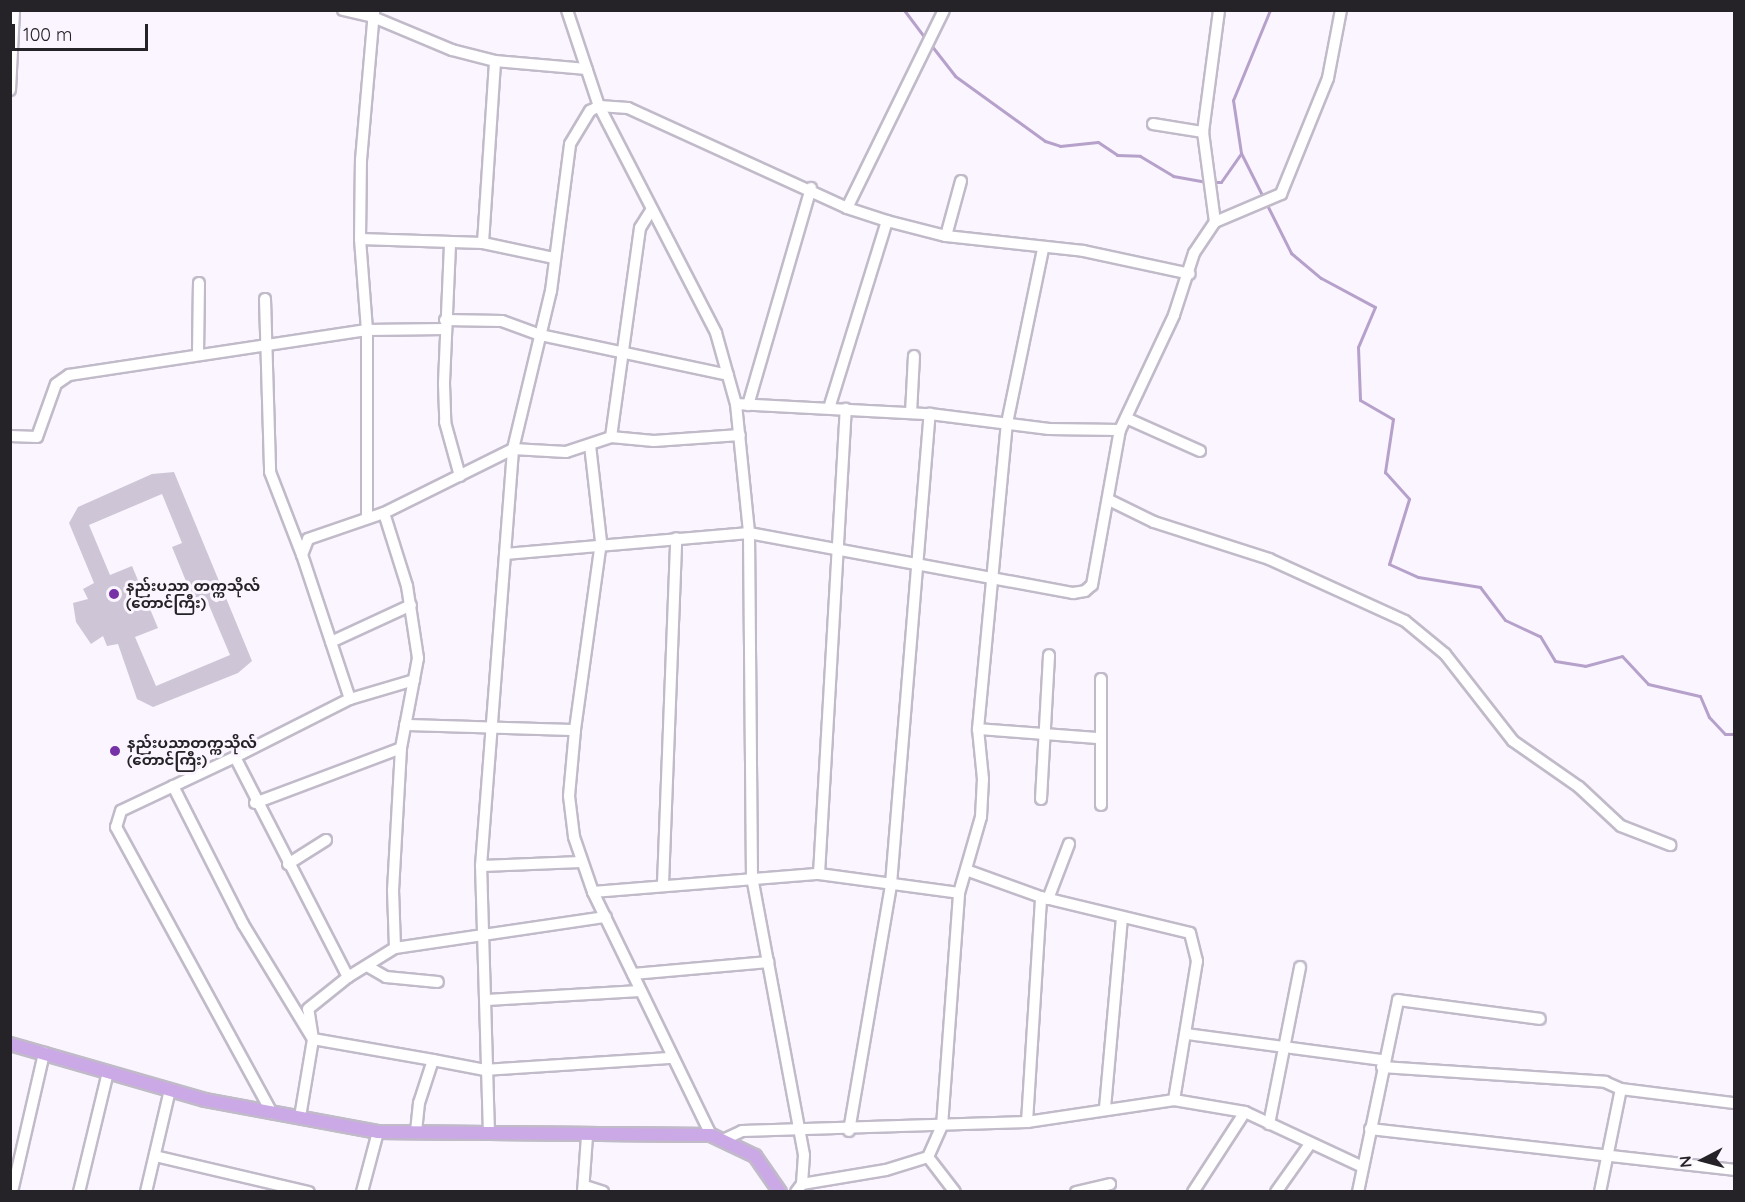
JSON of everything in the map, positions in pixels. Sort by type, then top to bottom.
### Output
[{"type":"main road","points":[[10,1044],[170,1090],[272,1113],[378,1132],[587,1136],[711,1135],[725,1139],[755,1156],[780,1191]]},
{"type":"street","points":[[10,90],[14,10]]},
{"type":"street","points":[[344,10],[374,14],[452,50],[495,61],[587,69]]},
{"type":"street","points":[[567,10],[599,106],[716,333],[728,375],[742,405]]},
{"type":"street","points":[[847,208],[944,10]]},
{"type":"street","points":[[505,554],[601,542],[749,533],[994,576],[1073,593],[1085,591],[1092,585],[1120,430],[1137,403],[1190,274],[1194,253],[1215,222],[1215,195],[1208,174],[1203,132],[1219,10]]},
{"type":"street","points":[[1215,222],[1281,194],[1328,78],[1341,10]]},
{"type":"street","points":[[367,518],[367,330],[360,239],[361,160],[374,14]]},
{"type":"street","points":[[483,243],[495,61]]},
{"type":"street","points":[[489,1134],[485,1070],[487,1000],[481,866],[513,449],[540,335],[554,258],[570,144],[582,120],[599,106],[628,108],[811,188],[847,208],[946,236],[1043,249],[1083,250],[1190,274]]},
{"type":"street","points":[[1153,124],[1203,132]]},
{"type":"street","points":[[946,236],[960,182]]},
{"type":"street","points":[[811,188],[742,405],[740,435],[749,533],[752,877],[800,1132],[799,1188],[886,1170],[928,1157],[942,1126],[960,893],[981,816],[984,779],[978,729],[1007,423],[1043,249]]},
{"type":"street","points":[[611,437],[640,228],[652,208]]},
{"type":"street","points":[[829,408],[887,221]]},
{"type":"street","points":[[360,239],[450,245],[483,243],[554,258]]},
{"type":"street","points":[[450,245],[445,324],[445,422],[460,476]]},
{"type":"street","points":[[198,354],[199,283]]},
{"type":"street","points":[[265,299],[270,472],[302,555],[350,699]]},
{"type":"street","points":[[10,436],[37,437],[56,384],[69,375],[367,330],[502,321],[540,335],[728,375]]},
{"type":"street","points":[[911,413],[914,356]]},
{"type":"street","points":[[742,405],[930,414],[1007,423],[1120,430]]},
{"type":"street","points":[[819,874],[840,548],[846,409]]},
{"type":"street","points":[[849,1131],[891,884],[930,414]]},
{"type":"street","points":[[1126,418],[1200,451]]},
{"type":"street","points":[[302,555],[314,536],[384,513],[513,449],[566,452],[611,437],[663,441],[740,435]]},
{"type":"street","points":[[590,445],[601,542],[575,730],[570,796],[574,837],[593,892],[711,1135]]},
{"type":"street","points":[[1109,500],[1154,522],[1269,559],[1368,600],[1405,621],[1452,662],[1513,741],[1579,787],[1622,826],[1670,844]]},
{"type":"street","points":[[384,513],[411,605],[418,658],[401,748],[393,890],[395,948]]},
{"type":"street","points":[[663,884],[676,538]]},
{"type":"street","points":[[331,642],[411,605]]},
{"type":"street","points":[[1041,799],[1049,655]]},
{"type":"street","points":[[1101,679],[1099,738],[1101,805]]},
{"type":"street","points":[[272,1113],[116,827],[121,811],[350,699],[414,680]]},
{"type":"street","points":[[405,725],[575,730]]},
{"type":"street","points":[[978,729],[1099,738]]},
{"type":"street","points":[[255,803],[401,748]]},
{"type":"street","points":[[235,757],[255,803],[348,978]]},
{"type":"street","points":[[173,786],[243,924],[313,1039],[485,1070],[672,1058]]},
{"type":"street","points":[[288,864],[326,840]]},
{"type":"street","points":[[1027,1122],[1045,898],[1069,844]]},
{"type":"street","points":[[481,866],[582,862]]},
{"type":"street","points":[[966,870],[1045,898],[1190,933],[1197,961],[1187,1034],[1174,1100]]},
{"type":"street","points":[[593,892],[663,884],[819,874],[960,893]]},
{"type":"street","points":[[300,1118],[313,1039],[308,1009],[348,978],[395,948],[484,937],[606,917]]},
{"type":"street","points":[[1105,1108],[1122,918]]},
{"type":"street","points":[[633,974],[768,962]]},
{"type":"street","points":[[367,966],[386,977],[438,982]]},
{"type":"street","points":[[1269,1124],[1300,967]]},
{"type":"street","points":[[487,1000],[640,991]]},
{"type":"street","points":[[1358,1191],[1382,1063],[1398,1000],[1540,1019]]},
{"type":"street","points":[[1187,1034],[1382,1063],[1595,1081],[1621,1089],[1734,1103]]},
{"type":"street","points":[[12,1191],[44,1053]]},
{"type":"street","points":[[416,1133],[419,1103],[433,1060]]},
{"type":"street","points":[[79,1191],[108,1072]]},
{"type":"street","points":[[1600,1191],[1621,1089]]},
{"type":"street","points":[[146,1191],[170,1090]]},
{"type":"street","points":[[725,1139],[742,1131],[849,1131],[1027,1122],[1105,1108],[1174,1100],[1245,1112],[1362,1167]]},
{"type":"street","points":[[1193,1191],[1245,1112]]},
{"type":"street","points":[[1370,1129],[1734,1170]]},
{"type":"street","points":[[362,1191],[378,1132]]},
{"type":"street","points":[[587,1136],[584,1189],[603,1191]]},
{"type":"street","points":[[1275,1191],[1310,1144]]},
{"type":"street","points":[[155,1156],[309,1191]]},
{"type":"street","points":[[928,1157],[955,1191]]},
{"type":"street","points":[[1076,1191],[1110,1184]]},
{"type":"building","name":"နည်းပညာ တက္ကသိုလ် (တောင်ကြီး)","points":[[174,472],[252,661],[238,673],[153,707],[137,699],[118,644],[107,646],[103,636],[91,644],[76,622],[73,603],[88,599],[83,589],[94,583],[69,523],[78,507],[152,474]],"holes":[[[162,494],[182,543],[172,547],[197,608],[208,603],[230,655],[156,686],[135,637],[158,628],[132,566],[110,575],[89,525]]]},
{"type":"waterway","points":[[904,10],[927,40]]},
{"type":"waterway","points":[[1270,10],[1233,100],[1241,153],[1291,253],[1321,278],[1375,307],[1358,347],[1360,400],[1393,419],[1385,472],[1409,499],[1389,564],[1418,577],[1480,587],[1505,620],[1540,636],[1555,661],[1585,666],[1622,656],[1648,684],[1700,696],[1709,717],[1725,734],[1734,734]]},
{"type":"waterway","points":[[931,45],[955,76],[1045,141],[1060,146],[1098,142],[1117,155],[1140,156],[1173,176],[1206,182]]},
{"type":"waterway","points":[[1213,182],[1221,182],[1241,153]]},
{"type":"place","name":"နည်းပညာ တက္ကသိုလ် (တောင်ကြီး)","points":[[114,594]]},
{"type":"place","name":"နည်းပညာတက္ကသိုလ် (တောင်ကြီး)","points":[[115,751]]}]
